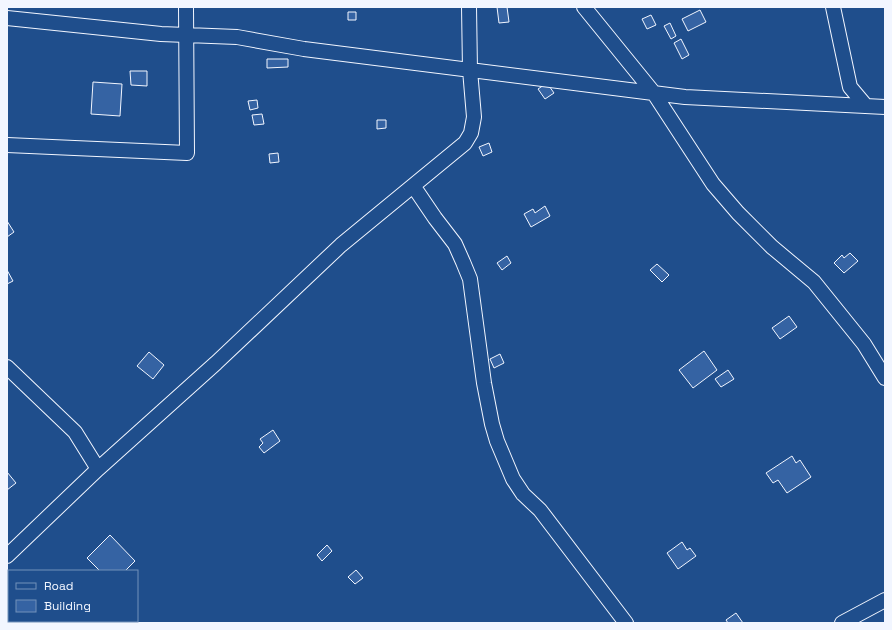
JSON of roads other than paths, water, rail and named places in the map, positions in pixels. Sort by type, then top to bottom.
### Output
[{"type":"street","points":[[7,145],[188,153],[186,7]]},
{"type":"street","points":[[7,556],[98,469],[342,246],[465,143],[471,133],[474,117],[470,70],[469,7]]},
{"type":"street","points":[[584,7],[653,92],[713,184],[738,213],[772,247],[814,282],[864,344],[885,378]]},
{"type":"street","points":[[833,7],[850,87],[866,106]]},
{"type":"street","points":[[7,18],[162,34],[237,36],[304,49],[685,97],[885,107]]},
{"type":"street","points":[[414,186],[435,218],[455,244],[470,279],[484,382],[492,424],[497,442],[512,479],[523,494],[540,510],[626,623]]},
{"type":"street","points":[[7,367],[75,432],[98,469]]},
{"type":"street","points":[[842,623],[885,600]]}]
